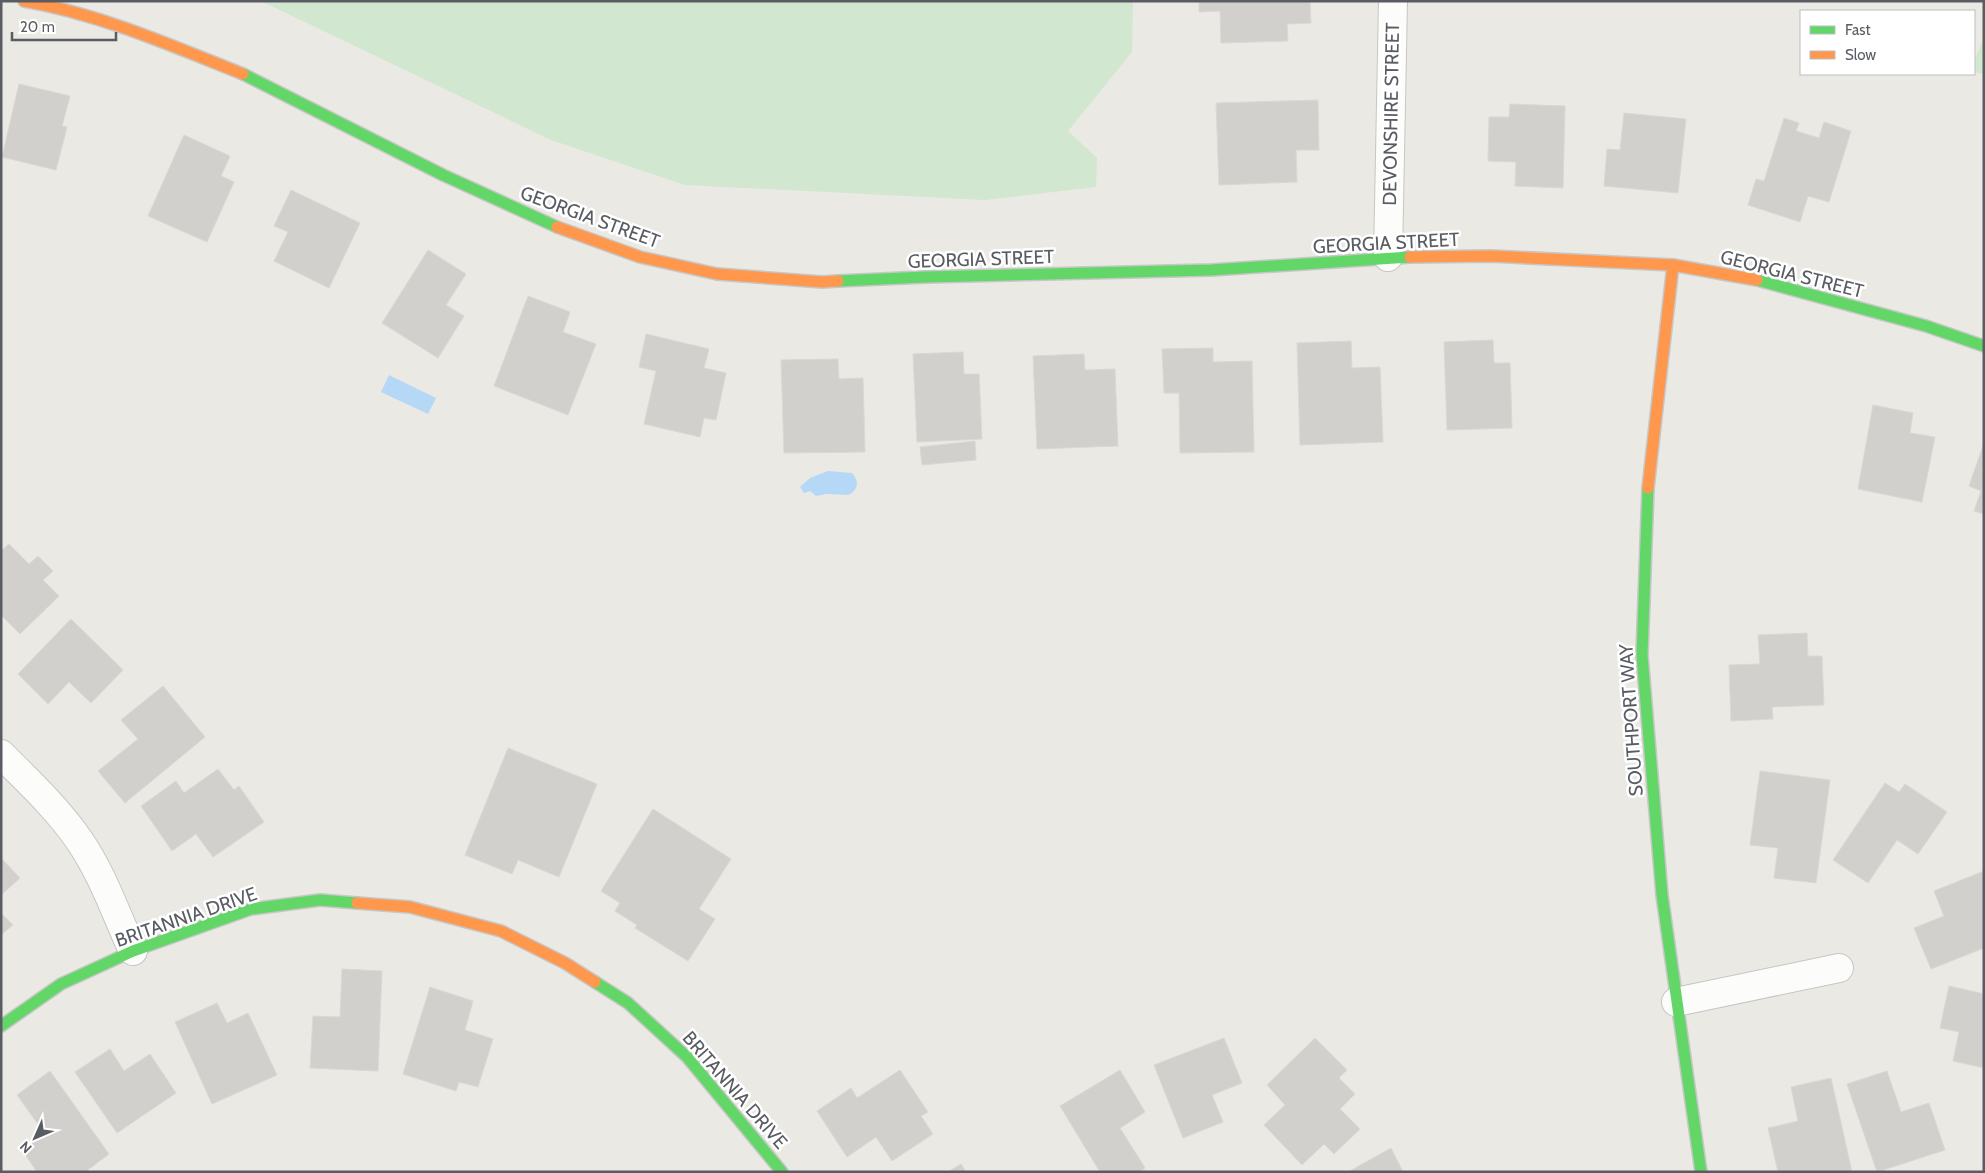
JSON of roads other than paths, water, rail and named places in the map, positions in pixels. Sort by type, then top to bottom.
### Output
[{"type":"street","name":"GEORGIA STREET","points":[[24,1],[46,5],[159,41],[249,78],[434,171],[542,222],[640,257],[717,274],[822,282],[925,277],[1211,270],[1388,258],[1491,256],[1673,265],[1761,281],[1926,326],[1984,346]]},
{"type":"street","name":"DEVONSHIRE STREET","points":[[1388,258],[1393,1]]},
{"type":"street","name":"SOUTHPORT WAY","points":[[1673,265],[1649,471],[1642,654],[1662,895],[1701,1172]]},
{"type":"street","points":[[1,754],[55,808],[80,841],[99,876],[133,951]]},
{"type":"street","name":"BRITANNIA DRIVE","points":[[1,1026],[60,984],[133,951],[252,909],[320,900],[410,907],[501,931],[565,963],[628,1003],[687,1057],[782,1172]]},
{"type":"street","points":[[1676,1002],[1839,968]]},
{"type":"water","points":[[389,375],[436,398],[428,414],[381,392]]},
{"type":"water","points":[[828,471],[852,473],[857,482],[854,491],[848,495],[826,494],[816,496],[810,491],[804,493],[800,487],[810,478]]}]
